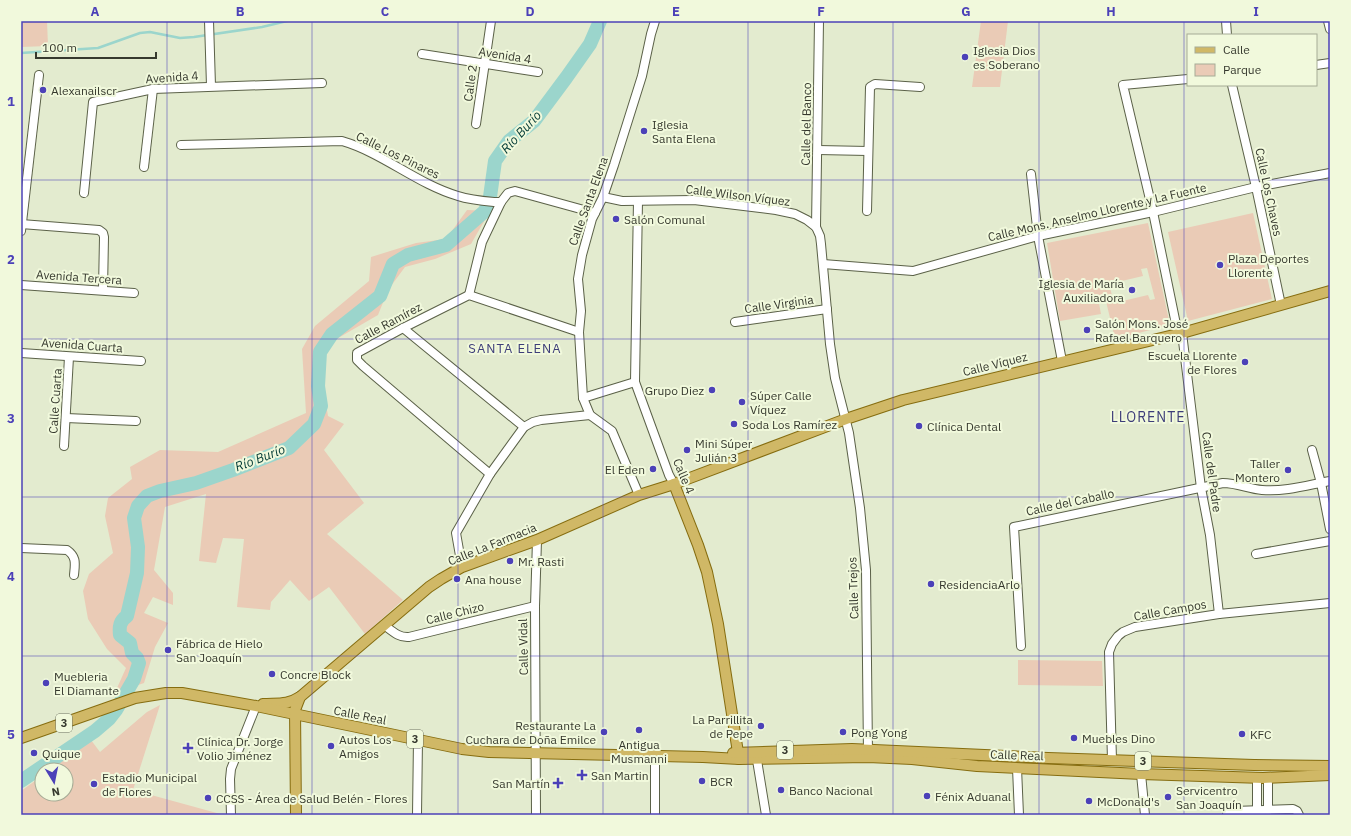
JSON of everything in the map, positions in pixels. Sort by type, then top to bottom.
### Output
[{"type":"main road","name":"Calle Víquez","points":[[674,484],[846,419],[902,400],[1180,334],[1330,291]]},
{"type":"main road","name":"Calle La Farmacia","points":[[300,697],[429,587],[462,567],[537,540],[639,495],[674,484]]},
{"type":"main road","name":"Calle 4","points":[[674,484],[707,572],[718,624],[739,755]]},
{"type":"main road","name":"Calle Real","points":[[21,738],[135,698],[166,693],[182,693],[256,706],[295,716],[462,749],[489,752],[655,756],[868,753],[968,754],[1268,766],[1330,766]]},
{"type":"main road","points":[[256,706],[262,704],[289,703],[300,697]]},
{"type":"main road","points":[[296,815],[295,716],[300,697]]},
{"type":"main road","name":"Calle Real","points":[[868,753],[977,766],[1065,769],[1141,774],[1268,778],[1330,775]]},
{"type":"main road","points":[[968,754],[986,761],[1009,762],[1018,768],[1020,764],[1048,758]]},
{"type":"main road","points":[[1065,769],[1078,766],[1107,765],[1112,760],[1116,765],[1135,767],[1141,774],[1143,770],[1148,768],[1166,768],[1181,766],[1188,763]]},
{"type":"street","name":"Calle 2","points":[[476,124],[491,21]]},
{"type":"street","name":"Calle Santa Elena","points":[[590,415],[583,398],[579,332],[581,311],[578,279],[582,254],[595,213],[603,197],[614,165],[642,76],[655,21]]},
{"type":"street","name":"Calle del Banco","points":[[816,227],[819,21]]},
{"type":"street","points":[[1226,21],[1227,34]]},
{"type":"street","points":[[1328,21],[1330,29]]},
{"type":"street","points":[[209,23],[211,86]]},
{"type":"street","name":"Avenida 4","points":[[422,54],[538,72]]},
{"type":"street","points":[[1317,65],[1330,63]]},
{"type":"street","points":[[39,76],[24,162],[21,226],[98,230],[103,233],[103,290]]},
{"type":"street","name":"Calle del Padre","points":[[1187,79],[1124,85],[1180,334],[1201,488],[1210,535],[1219,614]]},
{"type":"street","name":"Avenida 4","points":[[84,194],[93,102],[153,89],[322,83]]},
{"type":"street","points":[[867,212],[870,87],[875,84],[920,87]]},
{"type":"street","name":"Calle Los Chaves","points":[[1232,86],[1256,187],[1281,305]]},
{"type":"street","points":[[144,167],[153,89]]},
{"type":"street","name":"Calle Los Pinares","points":[[181,145],[342,141],[358,146],[431,185],[458,196],[498,202]]},
{"type":"street","points":[[818,150],[868,151]]},
{"type":"street","name":"Calle Mons. Anselmo Llorente y La Fuente","points":[[822,264],[914,271],[1038,236],[1152,212],[1256,187],[1330,173]]},
{"type":"street","points":[[1030,174],[1038,236],[1062,361]]},
{"type":"street","points":[[579,332],[470,295],[482,242],[498,202],[508,193],[515,191],[595,213]]},
{"type":"street","name":"Calle Wilson Víquez","points":[[603,197],[614,200],[638,201],[694,200],[776,210],[795,214],[807,220],[816,227]]},
{"type":"street","name":"Calle 4","points":[[638,201],[635,382],[669,475],[674,484]]},
{"type":"street","points":[[816,227],[820,236],[830,344],[835,378],[846,419]]},
{"type":"street","name":"Avenida Tercera","points":[[21,285],[134,293]]},
{"type":"street","name":"Calle Ramírez","points":[[470,295],[358,351],[356,356],[357,360],[363,366],[490,474]]},
{"type":"street","name":"Calle Virginia","points":[[735,322],[827,309]]},
{"type":"street","points":[[404,328],[524,427]]},
{"type":"street","name":"Avenida Cuarta","points":[[21,353],[141,361]]},
{"type":"street","name":"Calle Cuarta","points":[[64,446],[69,357]]},
{"type":"street","points":[[583,398],[635,382]]},
{"type":"street","points":[[462,567],[456,534],[490,474],[524,427],[533,422],[590,415],[612,431],[639,495]]},
{"type":"street","points":[[66,418],[136,421]]},
{"type":"street","name":"Calle Trejos","points":[[846,419],[860,508],[866,570],[868,753]]},
{"type":"street","points":[[1312,450],[1321,483],[1330,529]]},
{"type":"street","points":[[1201,488],[1223,483],[1232,483],[1261,490],[1273,490],[1330,481]]},
{"type":"street","name":"Calle del Caballo","points":[[1021,646],[1014,527],[1201,488]]},
{"type":"street","name":"Calle Vidal","points":[[536,815],[535,606],[537,540]]},
{"type":"street","points":[[1256,554],[1330,541]]},
{"type":"street","points":[[21,548],[67,550],[73,554],[75,562],[74,575]]},
{"type":"street","name":"Calle Campos","points":[[1112,760],[1109,663],[1110,647],[1114,640],[1123,632],[1135,627],[1219,614],[1330,603]]},
{"type":"street","name":"Calle Chizo","points":[[384,625],[400,636],[409,637],[535,606]]},
{"type":"street","points":[[231,815],[230,774],[256,706]]},
{"type":"street","points":[[417,815],[418,740]]},
{"type":"street","points":[[756,755],[766,815]]},
{"type":"street","points":[[655,756],[655,815]]},
{"type":"street","points":[[1018,768],[1019,815]]},
{"type":"street","points":[[1141,774],[1145,815]]},
{"type":"street","points":[[1257,777],[1257,811]]},
{"type":"street","points":[[1268,778],[1268,810]]},
{"type":"street","points":[[1227,815],[1233,811],[1293,809],[1297,811],[1299,815]]},
{"type":"green space","points":[[21,21],[47,21],[48,46],[21,47]]},
{"type":"green space","points":[[981,21],[1008,21],[1000,87],[972,87]]},
{"type":"green space","points":[[467,210],[490,211],[471,244],[435,259],[405,267],[388,290],[378,315],[333,341],[321,356],[320,368],[328,416],[344,424],[324,450],[364,503],[327,534],[403,600],[365,634],[329,587],[309,601],[290,580],[271,602],[270,610],[237,607],[244,539],[223,538],[216,563],[199,561],[206,494],[165,507],[154,570],[173,593],[173,605],[153,597],[144,613],[168,623],[155,647],[144,683],[118,692],[117,688],[126,668],[107,649],[88,619],[83,591],[89,574],[113,553],[105,516],[108,498],[132,479],[130,467],[160,450],[218,452],[306,413],[302,349],[315,326],[369,281],[371,257],[416,243],[446,239]]},
{"type":"green space","name":"Plaza Deportes Llorente","points":[[1253,213],[1272,299],[1188,321],[1168,232]]},
{"type":"green space","points":[[1148,223],[1170,325],[1115,339],[1105,297],[1098,298],[1101,314],[1060,321],[1047,243]],"holes":[[[1147,268],[1155,299],[1150,300],[1148,295],[1114,303],[1109,284],[1143,276],[1141,269]]]},
{"type":"green space","points":[[1018,660],[1102,661],[1103,686],[1018,685]]},
{"type":"green space","points":[[160,705],[133,790],[224,815],[21,815],[21,791],[34,782],[34,802],[74,802],[74,762],[61,762],[91,740],[100,752],[147,712]]},
{"type":"waterway","points":[[21,53],[98,48],[140,33],[150,32],[180,38],[194,37],[262,27],[287,21]]},
{"type":"waterway","name":"Río Burío","points":[[21,781],[95,731],[109,719],[134,679],[139,663],[137,658],[132,653],[130,643],[120,635],[120,624],[127,616],[137,573],[138,547],[134,518],[138,506],[147,496],[160,491],[196,483],[289,448],[314,424],[321,406],[318,386],[320,352],[332,334],[380,296],[393,264],[408,255],[446,245],[485,211],[490,197],[495,161],[509,141],[534,121],[590,44],[600,21]]},
{"type":"place","name":"Iglesia Dios es Soberano","points":[[965,57]]},
{"type":"place","name":"Alexanailscr","points":[[43,90]]},
{"type":"place","name":"Iglesia Santa Elena","points":[[644,131]]},
{"type":"place","name":"Salón Comunal","points":[[616,219]]},
{"type":"place","name":"Plaza Deportes Llorente","points":[[1220,265]]},
{"type":"place","name":"Iglesia de María Auxiliadora","points":[[1132,290]]},
{"type":"place","name":"Salón Mons. José Rafael Barquero","points":[[1087,330]]},
{"type":"place","name":"Escuela Llorente de Flores","points":[[1245,362]]},
{"type":"place","name":"Grupo Diez","points":[[712,390]]},
{"type":"place","name":"Súper Calle Víquez","points":[[742,402]]},
{"type":"place","name":"Soda Los Ramírez","points":[[734,424]]},
{"type":"place","name":"Clínica Dental","points":[[919,426]]},
{"type":"place","name":"Mini Súper Julián 3","points":[[687,450]]},
{"type":"place","name":"El Eden","points":[[653,469]]},
{"type":"place","name":"Taller Montero","points":[[1288,470]]},
{"type":"place","name":"Mr. Rasti","points":[[510,561]]},
{"type":"place","name":"Ana house","points":[[457,579]]},
{"type":"place","name":"ResidenciaArlo","points":[[931,584]]},
{"type":"place","name":"Fábrica de Hielo San Joaquín","points":[[168,650]]},
{"type":"place","name":"Concre Block","points":[[272,674]]},
{"type":"place","name":"Muebleria El Diamante","points":[[46,683]]},
{"type":"place","name":"La Parrillita de Pepe","points":[[761,726]]},
{"type":"place","name":"Antigua Musmanni","points":[[639,730]]},
{"type":"place","name":"Restaurante La Cuchara de Doña Emilce","points":[[604,732]]},
{"type":"place","name":"Pong Yong","points":[[843,732]]},
{"type":"place","name":"KFC","points":[[1242,734]]},
{"type":"place","name":"Muebles Dino","points":[[1074,738]]},
{"type":"place","name":"Autos Los Amigos","points":[[331,746]]},
{"type":"place","name":"Clínica Dr. Jorge Volio Jiménez","points":[[188,748]]},
{"type":"place","name":"Quique","points":[[34,753]]},
{"type":"place","name":"San Martin","points":[[582,775]]},
{"type":"place","name":"BCR","points":[[702,781]]},
{"type":"place","name":"San Martín","points":[[558,783]]},
{"type":"place","name":"Estadio Municipal de Flores","points":[[94,784]]},
{"type":"place","name":"Banco Nacional","points":[[781,790]]},
{"type":"place","name":"Fénix Aduanal","points":[[927,796]]},
{"type":"place","name":"Servicentro San Joaquín","points":[[1168,797]]},
{"type":"place","name":"CCSS - Área de Salud Belén - Flores","points":[[208,798]]},
{"type":"place","name":"McDonald's","points":[[1089,801]]},
{"type":"district","name":"SANTA ELENA","points":[[515,348]]},
{"type":"district","name":"LLORENTE","points":[[1148,417]]}]
